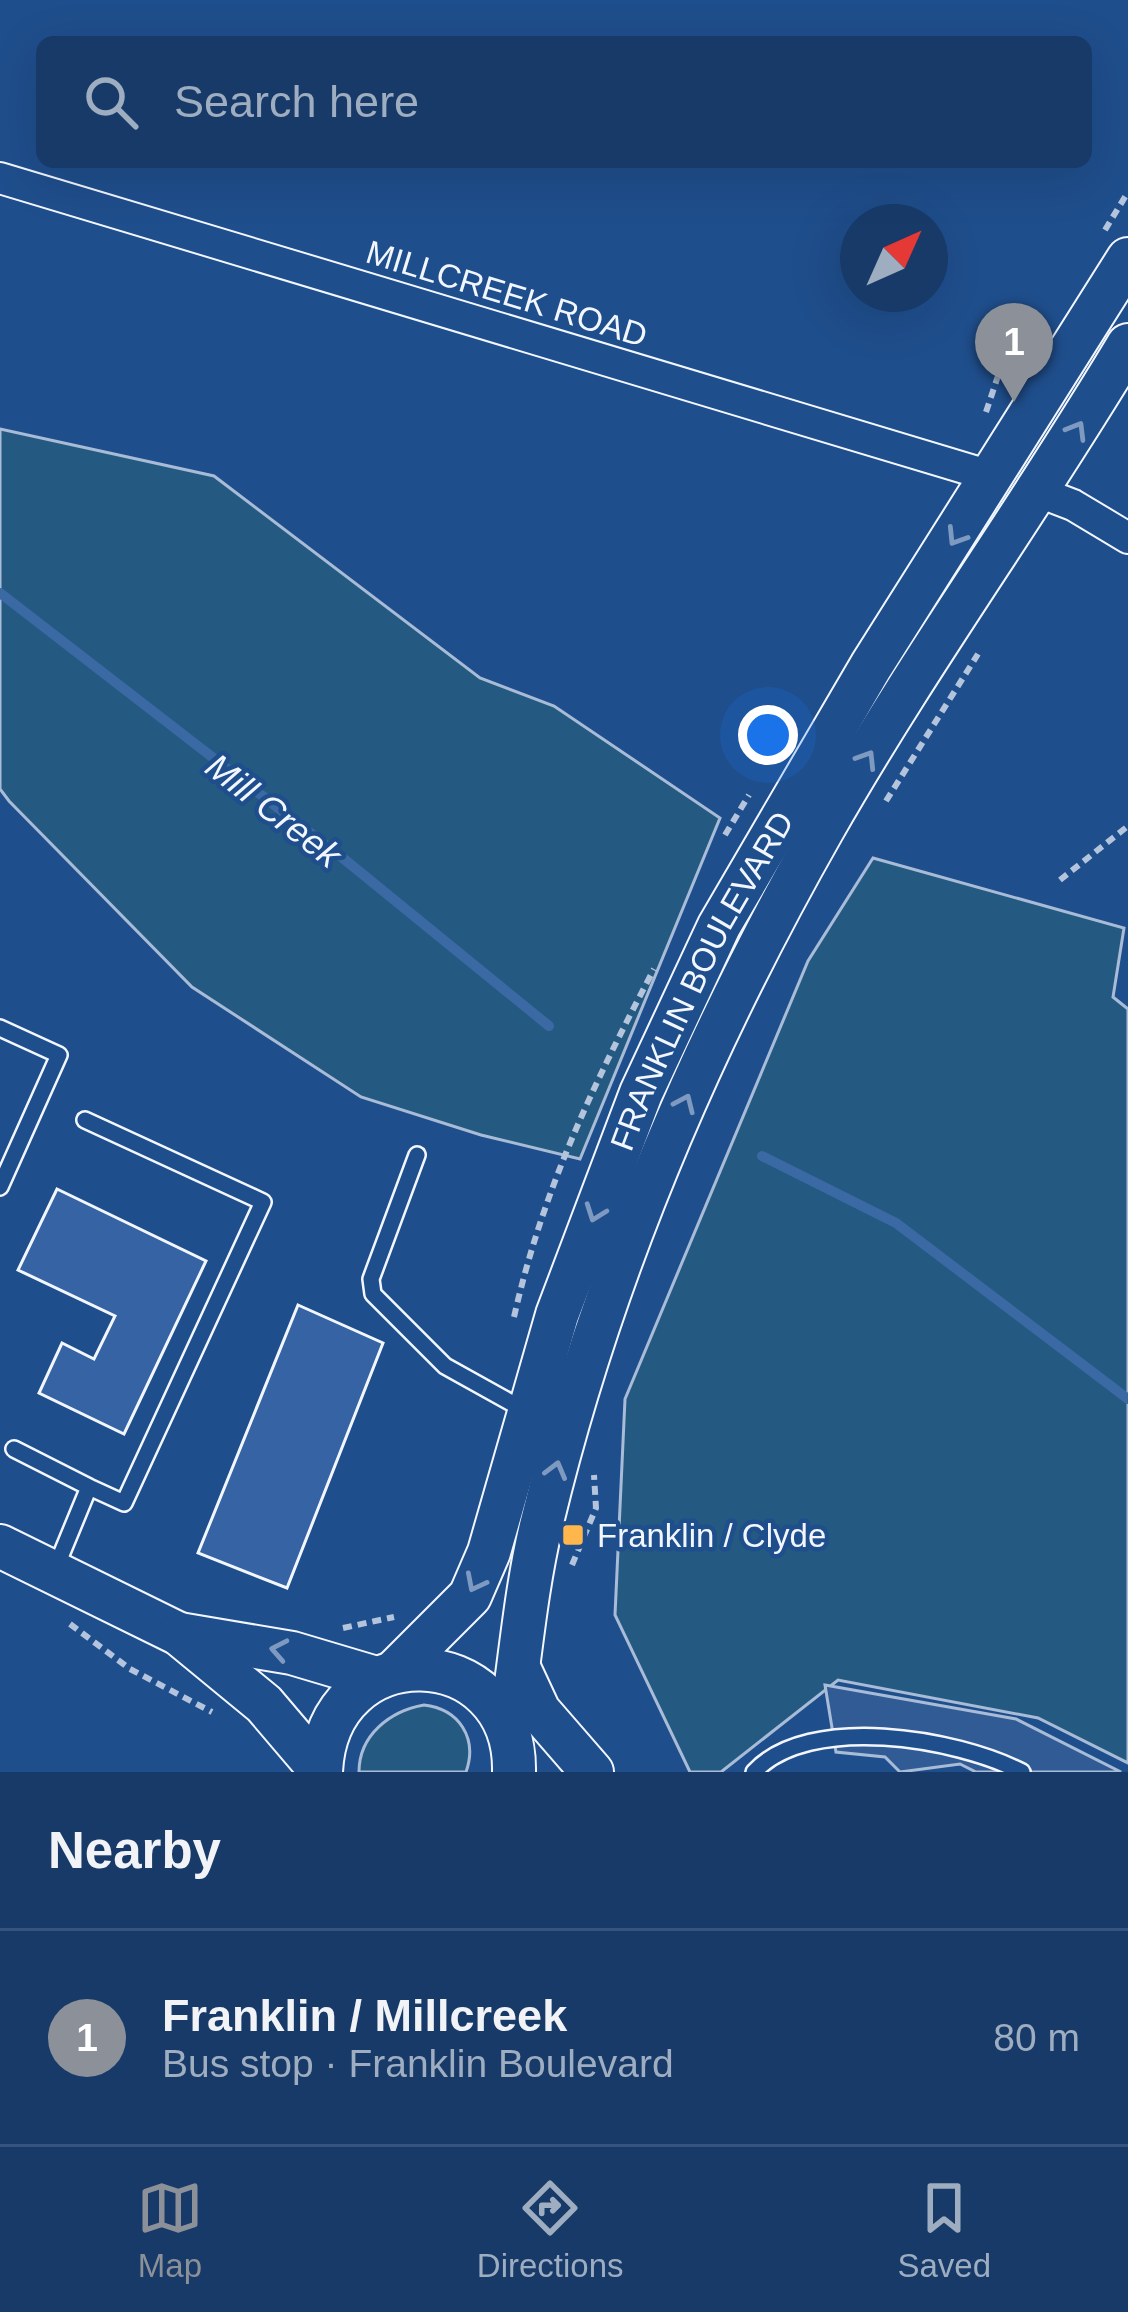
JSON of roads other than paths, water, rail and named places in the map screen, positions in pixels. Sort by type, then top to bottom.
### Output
[{"type":"main road","name":"FRANKLIN BOULEVARD","points":[[321,1771],[323,1742],[334,1715],[352,1693],[386,1674],[470,1596],[489,1552],[526,1411],[634,1111],[701,962],[781,814],[1128,259]]},
{"type":"main road","name":"FRANKLIN BOULEVARD","points":[[517,1758],[519,1668],[541,1527],[579,1381],[662,1156],[716,1032],[824,827],[1128,346]]},
{"type":"main road","points":[[0,1546],[179,1634],[264,1704],[321,1771]]},
{"type":"main road","points":[[179,1634],[292,1652],[386,1674],[451,1674],[485,1697],[517,1758]]},
{"type":"main road","points":[[519,1668],[539,1711],[592,1772]]},
{"type":"street","name":"MILLCREEK ROAD","points":[[0,178],[994,477]]},
{"type":"street","points":[[1039,492],[1073,505],[1128,538]]},
{"type":"lane","points":[[0,1028],[59,1055],[0,1187]]},
{"type":"lane","points":[[14,1449],[124,1503],[262,1202],[85,1120]]},
{"type":"lane","points":[[417,1155],[371,1280],[373,1294],[445,1366],[526,1411]]},
{"type":"lane","points":[[53,1574],[89,1487]]},
{"type":"lane","points":[[754,1772],[771,1754],[830,1735],[925,1742],[1022,1772]]},
{"type":"waterway","name":"Mill Creek","points":[[0,593],[344,859],[549,1026]]},
{"type":"waterway","name":"Mill Creek","points":[[762,1156],[896,1223],[1128,1399]]},
{"type":"place","name":"Franklin / Millcreek","points":[[1014,402]]},
{"type":"place","name":"Franklin / Clyde","points":[[573,1535]]}]
